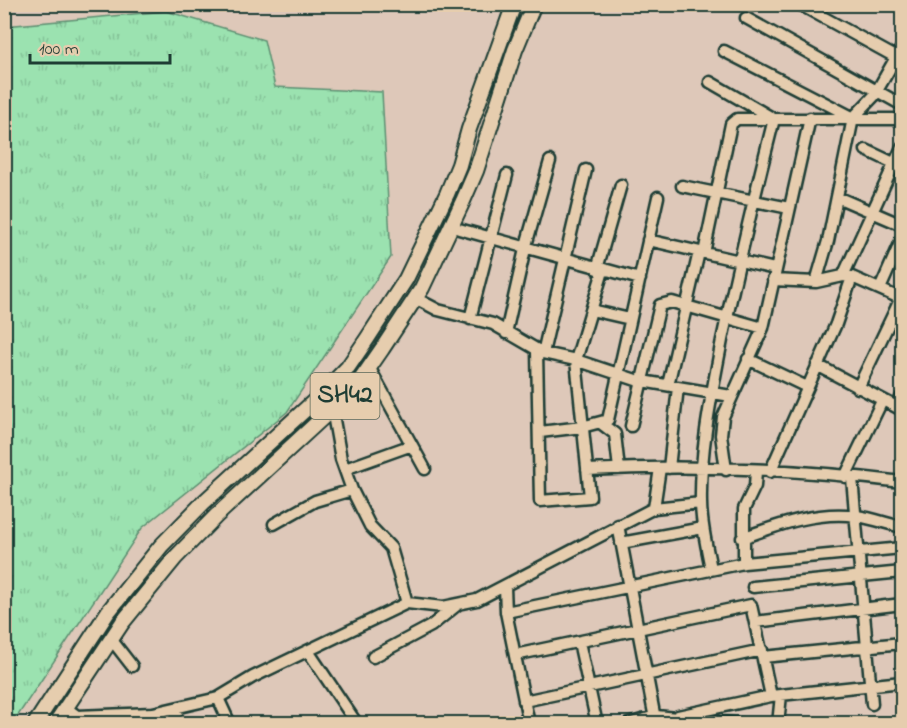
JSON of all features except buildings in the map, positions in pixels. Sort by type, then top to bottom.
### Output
[{"type":"main road","name":"SH42","points":[[35,723],[108,612],[161,546],[320,396],[348,367],[367,339],[406,279],[447,194],[514,4]]},
{"type":"main road","name":"SH42","points":[[55,723],[111,639],[175,558],[216,516],[332,409],[369,367],[415,298],[476,171],[515,50],[534,4]]},
{"type":"street","points":[[799,4],[901,55],[877,91],[853,118],[816,282]]},
{"type":"street","points":[[746,18],[903,105]]},
{"type":"street","points":[[724,51],[853,118]]},
{"type":"street","points":[[710,82],[774,119]]},
{"type":"street","points":[[726,470],[721,425],[730,396],[763,328],[810,118]]},
{"type":"street","points":[[654,508],[665,468],[673,386],[687,307],[717,193],[730,124],[737,119],[903,119]]},
{"type":"street","points":[[711,569],[701,503],[702,469],[712,393],[738,261],[774,119]]},
{"type":"street","points":[[770,472],[817,365],[872,213],[898,166],[903,147]]},
{"type":"street","points":[[866,150],[898,166]]},
{"type":"street","points":[[506,333],[525,249],[550,161]]},
{"type":"street","points":[[586,170],[540,352],[540,501],[590,498],[576,360],[591,310],[621,185]]},
{"type":"street","points":[[471,319],[507,175]]},
{"type":"street","points":[[682,186],[789,208]]},
{"type":"street","points":[[540,432],[602,424],[610,415],[658,197]]},
{"type":"street","points":[[837,197],[903,225]]},
{"type":"street","points":[[459,229],[490,240],[640,279]]},
{"type":"street","points":[[880,290],[903,239]]},
{"type":"street","points":[[648,240],[738,261],[774,274],[816,282],[847,277],[902,299],[858,388]]},
{"type":"street","points":[[415,298],[438,310],[493,324],[540,352],[576,360],[641,381],[730,396]]},
{"type":"street","points":[[631,426],[660,305],[672,302],[763,328]]},
{"type":"street","points":[[591,310],[630,319]]},
{"type":"street","points":[[748,359],[807,387]]},
{"type":"street","points":[[817,365],[900,409],[903,396]]},
{"type":"street","points":[[369,367],[425,469]]},
{"type":"street","points":[[872,704],[856,516],[848,477],[882,400]]},
{"type":"street","points":[[332,409],[352,490],[370,526],[391,548],[407,603]]},
{"type":"street","points":[[602,424],[615,434],[619,469]]},
{"type":"street","points":[[345,469],[412,445]]},
{"type":"street","points":[[587,470],[665,468],[756,471],[903,482]]},
{"type":"street","points":[[744,563],[742,538],[744,509],[755,486],[756,471]]},
{"type":"street","points":[[274,524],[315,501],[352,490]]},
{"type":"street","points":[[65,706],[71,714],[83,720],[131,719],[218,698],[407,603],[443,607],[477,600],[654,508],[701,503]]},
{"type":"street","points":[[742,538],[802,520],[856,516],[903,527]]},
{"type":"street","points":[[618,525],[656,720]]},
{"type":"street","points":[[621,543],[703,528]]},
{"type":"street","points":[[506,612],[744,563],[903,548]]},
{"type":"street","points":[[753,587],[903,572]]},
{"type":"street","points":[[505,587],[506,612],[529,723]]},
{"type":"street","points":[[755,622],[903,604]]},
{"type":"street","points":[[373,657],[431,626],[457,605]]},
{"type":"street","points":[[515,655],[751,605],[776,695],[778,723]]},
{"type":"street","points":[[111,639],[132,666]]},
{"type":"street","points":[[579,642],[597,723]]},
{"type":"street","points":[[524,701],[763,654],[903,643]]},
{"type":"street","points":[[308,651],[357,723]]},
{"type":"street","points":[[628,723],[678,716],[776,695],[903,682]]},
{"type":"street","points":[[218,698],[230,723]]},
{"type":"street","points":[[171,723],[179,708]]},
{"type":"street","points":[[678,716],[742,723]]},
{"type":"green space","points":[[166,11],[264,40],[275,87],[382,92],[391,257],[287,412],[142,528],[13,723],[5,723],[5,26]]}]
